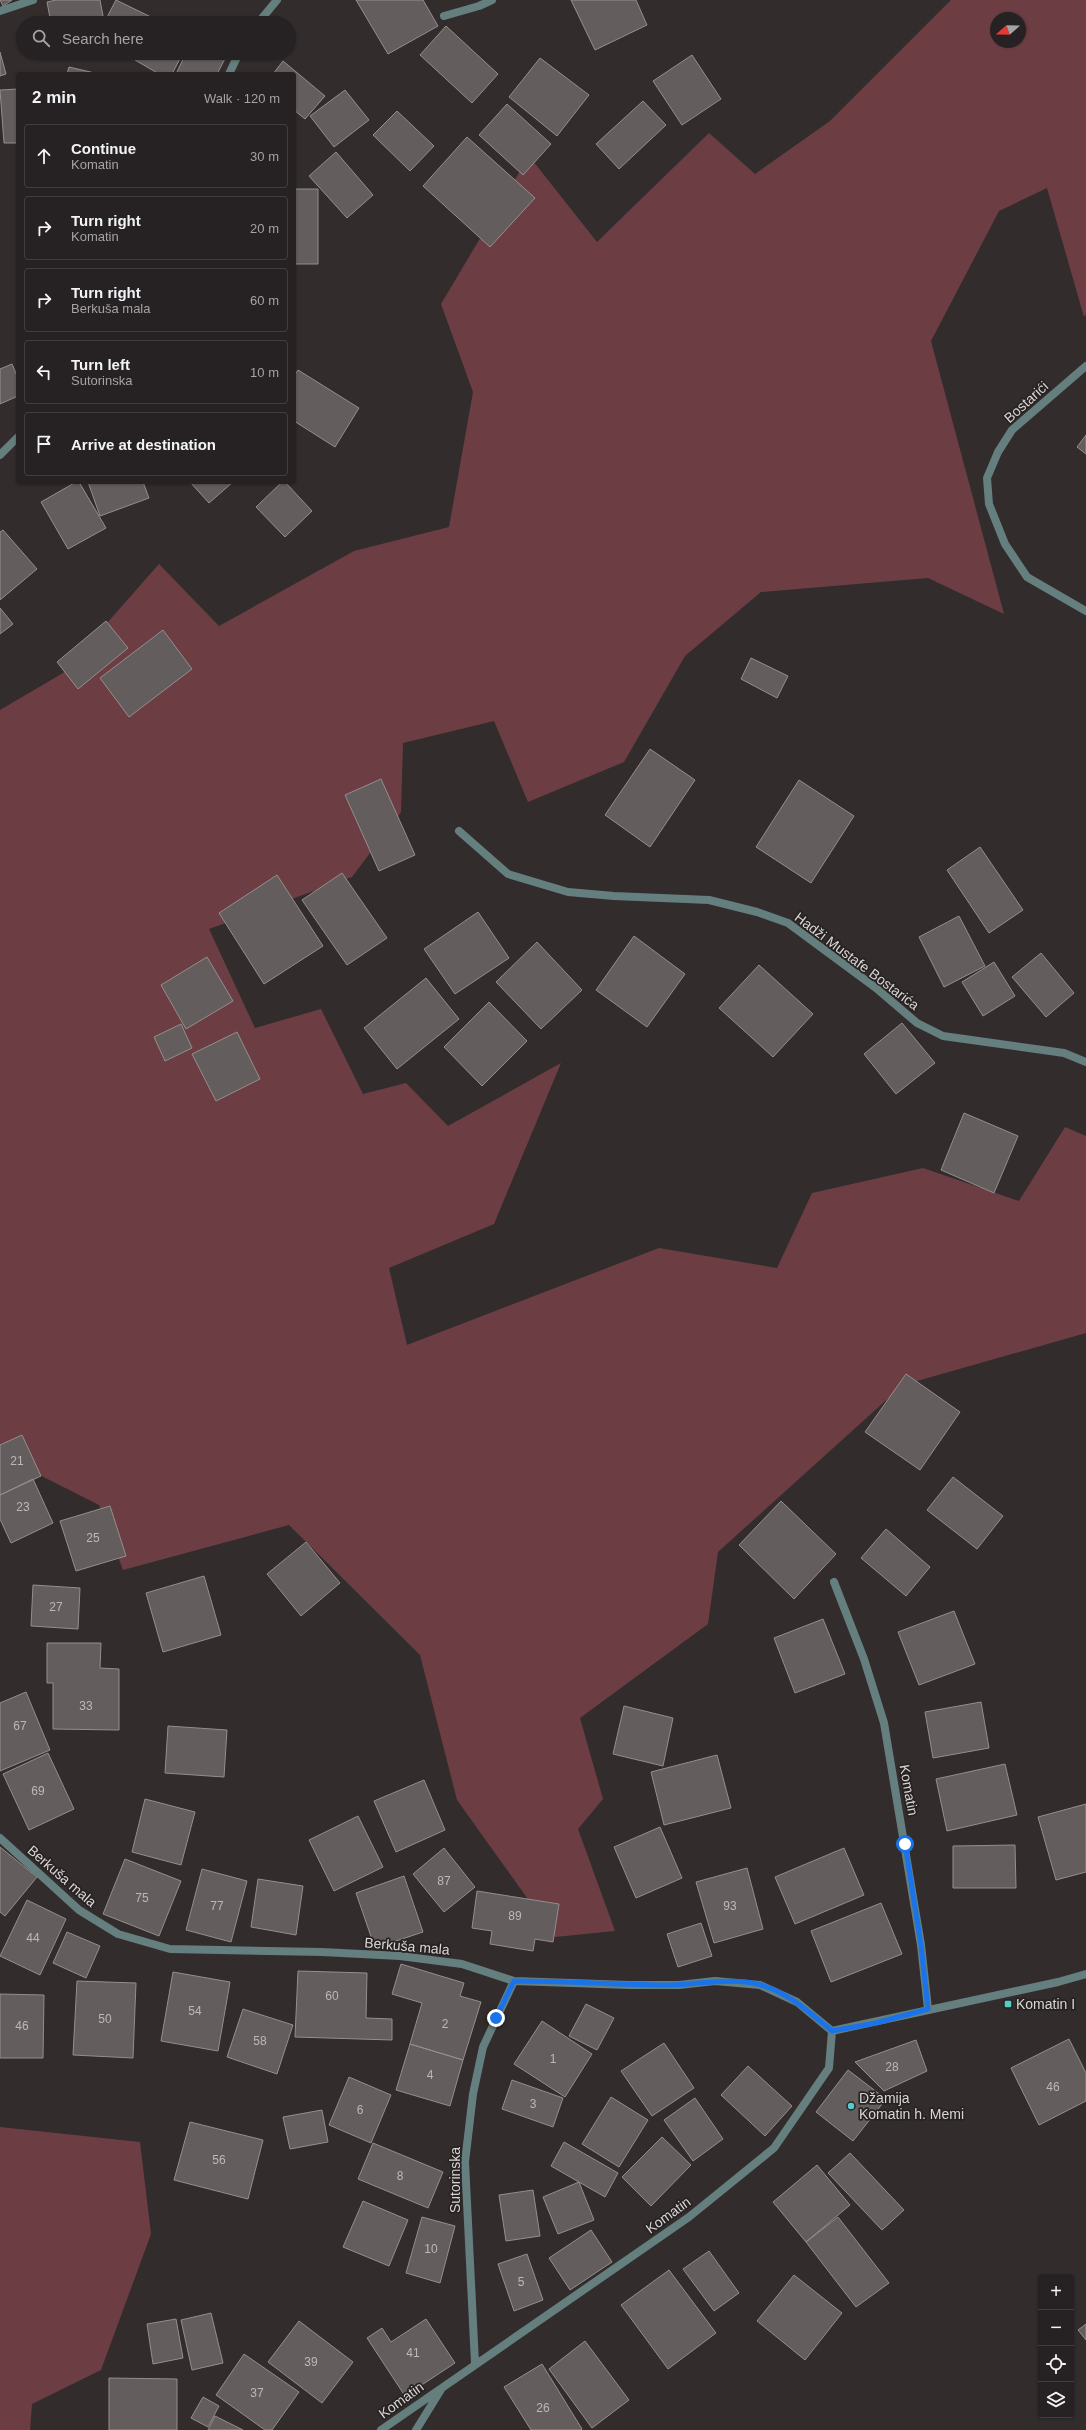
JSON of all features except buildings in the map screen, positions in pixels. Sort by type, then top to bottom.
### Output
[{"type":"street","points":[[0,11],[32,0]]},
{"type":"street","points":[[264,16],[277,0]]},
{"type":"street","points":[[444,16],[479,6],[492,0]]},
{"type":"street","points":[[230,72],[236,60]]},
{"type":"street","name":"Bostarići","points":[[1086,366],[1012,430],[998,452],[987,478],[989,504],[1005,544],[1027,577],[1086,611]]},
{"type":"street","points":[[0,455],[16,439]]},
{"type":"street","name":"Hadži Mustafe Bostarića","points":[[459,831],[508,874],[568,892],[614,896],[709,900],[775,918],[788,923],[876,988],[917,1023],[943,1036],[1064,1053],[1086,1062]]},
{"type":"street","name":"Komatin","points":[[834,1582],[864,1659],[884,1723],[921,1945],[928,2009]]},
{"type":"street","name":"Berkuša mala","points":[[0,1838],[79,1910],[118,1934],[170,1949],[322,1952],[400,1956],[462,1964],[514,1981],[629,1985],[679,1985],[715,1981],[760,1985],[797,2002],[832,2031]]},
{"type":"street","points":[[832,2031],[876,2023],[928,2009],[1058,1982],[1086,1974]]},
{"type":"street","name":"Sutorinska","points":[[475,2363],[465,2162],[474,2094],[483,2048],[514,1981]]},
{"type":"street","name":"Komatin","points":[[381,2430],[475,2363],[689,2217],[774,2148],[829,2068],[832,2031]]},
{"type":"street","points":[[416,2430],[445,2384]]},
{"type":"shaded area","points":[[951,0],[1086,0],[1086,314],[1084,317],[1047,188],[999,211],[931,341],[1004,614],[928,578],[761,592],[685,656],[624,762],[528,802],[494,721],[403,743],[401,812],[352,877],[209,929],[255,1028],[321,1009],[363,1094],[406,1083],[448,1126],[561,1063],[494,1224],[389,1268],[407,1345],[659,1248],[777,1268],[812,1193],[923,1168],[1019,1201],[1065,1127],[1086,1136],[1086,1333],[903,1385],[718,1552],[708,1624],[580,1718],[603,1799],[578,1829],[615,1931],[555,1937],[457,1800],[420,1655],[289,1525],[123,1570],[99,1505],[0,1455],[0,710],[63,673],[159,564],[219,626],[354,551],[449,527],[473,392],[441,304],[529,156],[597,242],[709,133],[755,174],[830,121]]},
{"type":"shaded area","points":[[0,2127],[140,2142],[151,2234],[101,2370],[32,2404],[30,2430],[0,2430]]},
{"type":"place","name":"Komatin I","points":[[1008,2004]]},
{"type":"place","name":"Džamija Komatin h. Memi","points":[[851,2106]]},
{"type":"route","points":[[496,2018],[514,1981],[565,1981],[629,1985],[679,1985],[715,1981],[760,1985],[797,2002],[832,2031],[876,2023],[928,2009],[921,1945],[905,1844]]}]
